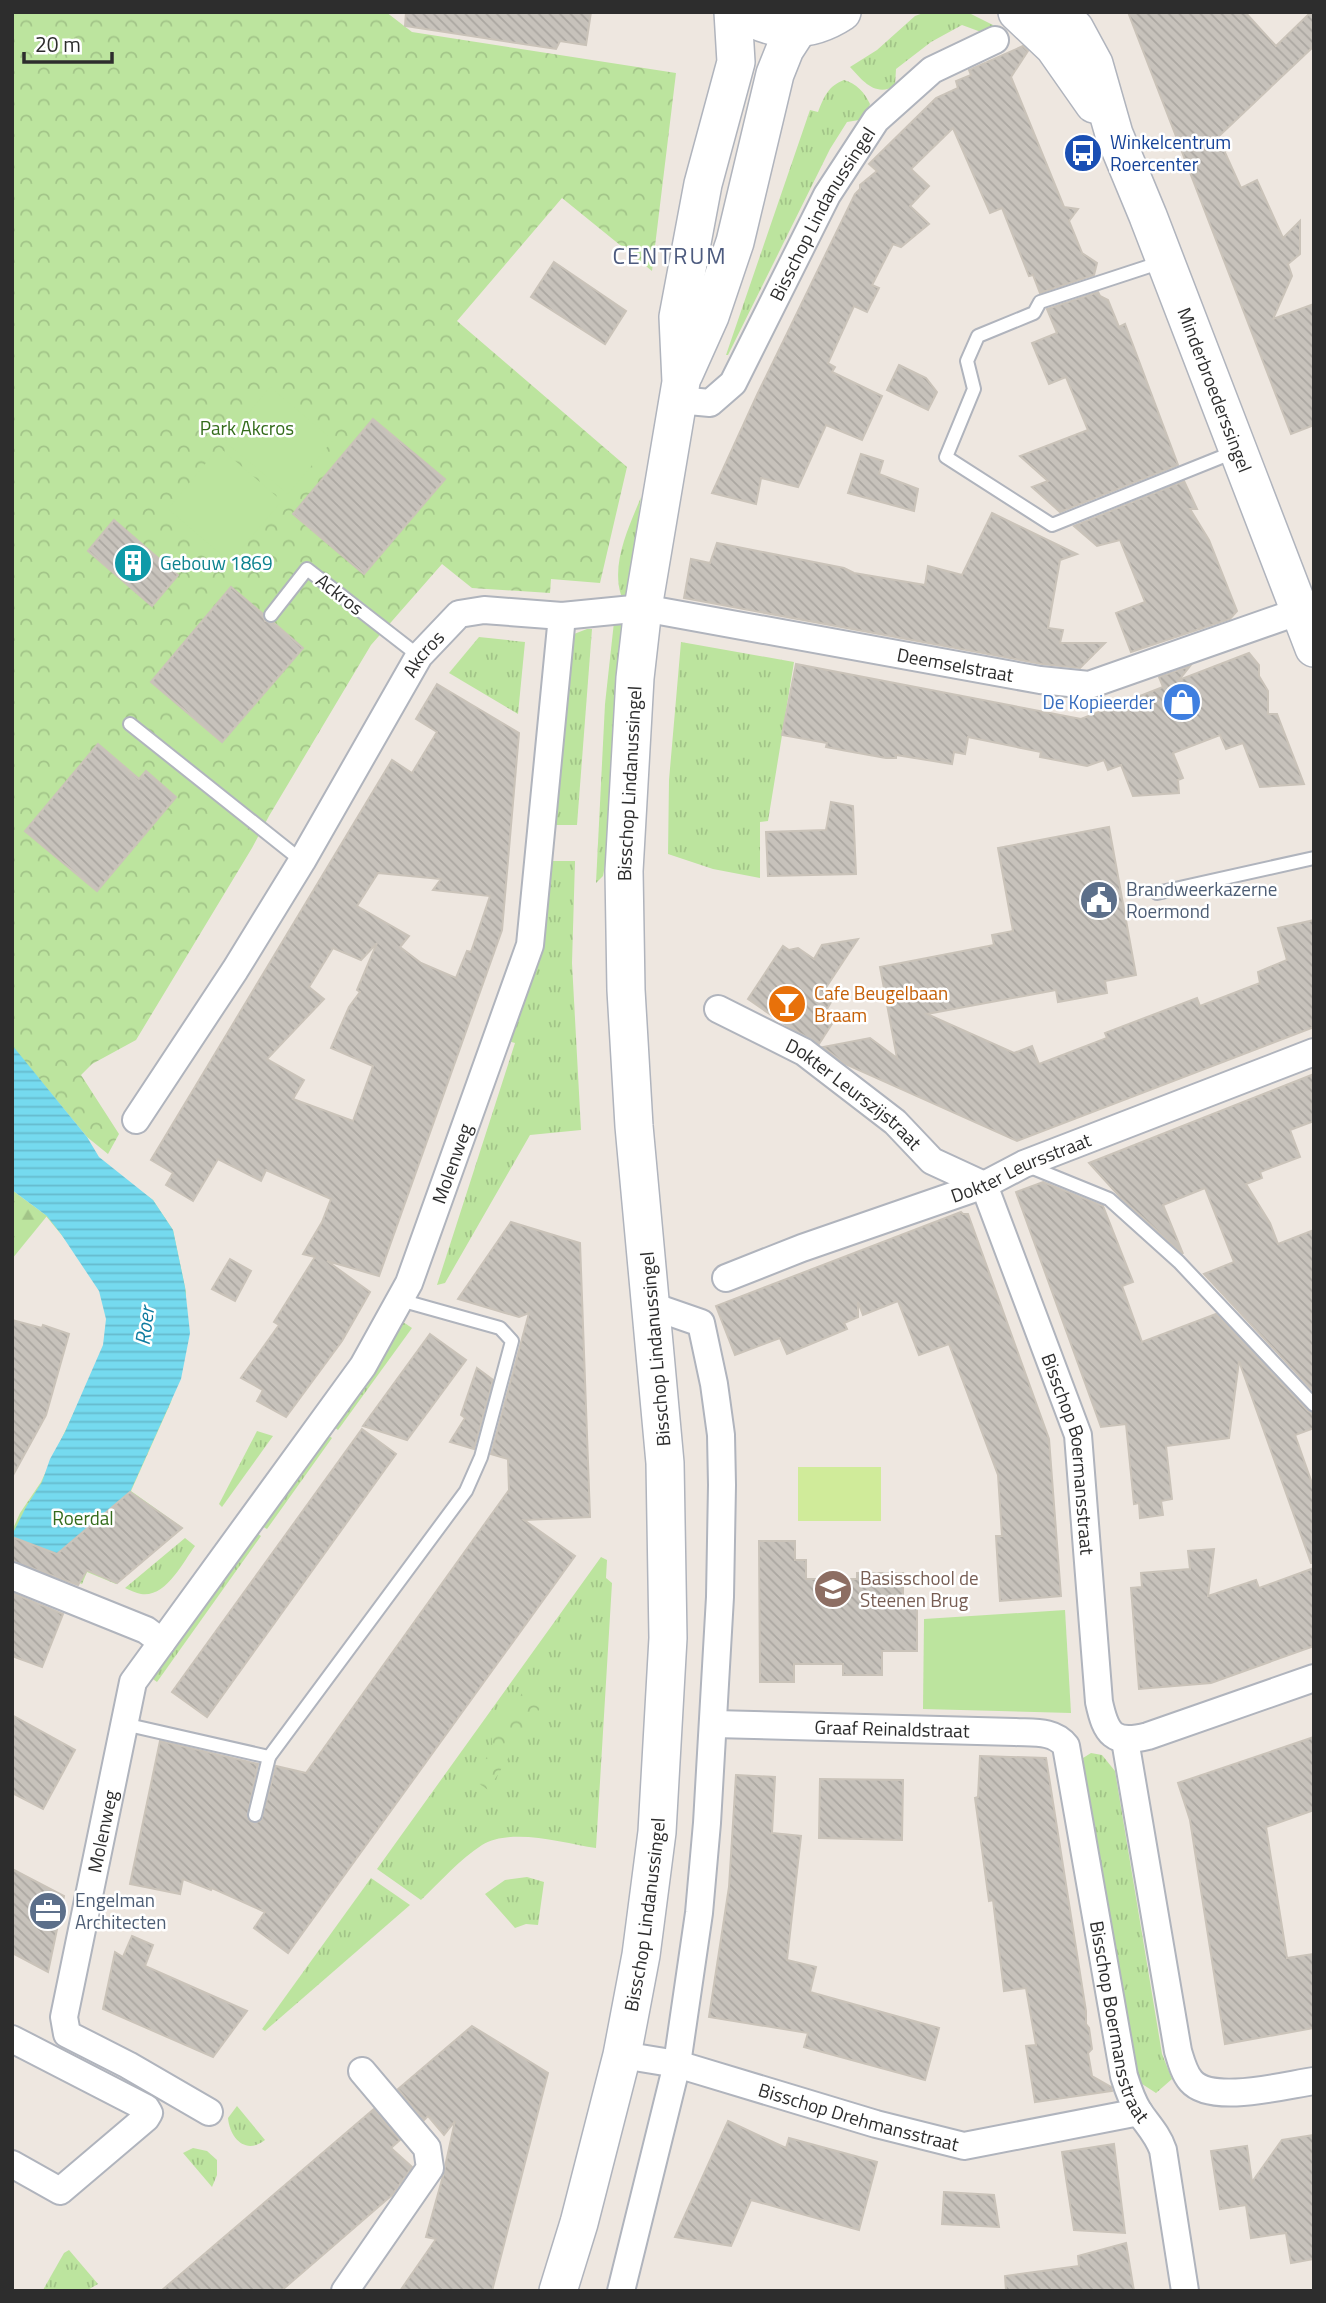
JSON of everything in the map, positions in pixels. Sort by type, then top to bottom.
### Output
[{"type":"main road","name":"Bisschop Lindanussingel","points":[[558,2291],[579,2223],[622,2055],[641,1955],[657,1832],[667,1639],[665,1463],[634,1112],[624,922],[629,771],[656,610],[679,391],[678,317],[703,184],[736,62],[733,12]]},
{"type":"main road","points":[[742,12],[770,26],[798,29],[814,26],[842,12]]},
{"type":"main road","name":"Minderbroederssingel","points":[[1059,12],[1088,49],[1100,81],[1114,134],[1314,648]]},
{"type":"main road","name":"Minderbroederssingel","points":[[1006,26],[1054,47],[1114,134]]},
{"type":"main road","name":"Bisschop Lindanussingel","points":[[679,391],[710,316],[734,242],[775,74],[785,49],[798,29]]},
{"type":"street","name":"Bisschop Lindanussingel","points":[[679,391],[710,403],[733,383],[827,195],[876,120],[932,70],[1006,26]]},
{"type":"street","name":"Akcros","points":[[136,1120],[235,970],[302,861],[419,656],[459,614],[484,610],[562,616],[656,610]]},
{"type":"street","name":"Deemselstraat","points":[[656,610],[1040,680],[1089,685],[1300,611]]},
{"type":"street","name":"Molenweg","points":[[209,2112],[128,2065],[67,2035],[64,2026],[133,1682],[363,1366],[409,1283],[530,945],[562,616]]},
{"type":"street","name":"Dokter Leurszijstraat","points":[[718,1009],[804,1052],[895,1122],[932,1161],[984,1185]]},
{"type":"street","name":"Dokter Leursstraat","points":[[726,1278],[802,1248],[984,1185],[1024,1164],[1314,1052]]},
{"type":"street","name":"Bisschop Boermansstraat","points":[[984,1185],[1078,1435],[1099,1702],[1102,1718],[1118,1737],[1182,2065],[1191,2081],[1214,2093],[1314,2081]]},
{"type":"street","points":[[621,2291],[677,2064],[699,1913],[714,1724],[720,1597],[721,1435],[701,1323],[652,1306]]},
{"type":"street","points":[[12,1576],[146,1630],[162,1642]]},
{"type":"street","points":[[1118,1737],[1148,1736],[1314,1678]]},
{"type":"street","name":"Graaf Reinaldstraat","points":[[714,1724],[1015,1732],[1051,1735],[1066,1746]]},
{"type":"street","name":"Bisschop Boermansstraat","points":[[1066,1746],[1124,2076],[1139,2112],[1153,2130],[1163,2150],[1185,2291]]},
{"type":"street","points":[[12,2039],[146,2108],[149,2113],[60,2191],[12,2164]]},
{"type":"street","name":"Bisschop Drehmansstraat","points":[[622,2055],[677,2064],[876,2124],[964,2146],[1139,2112]]},
{"type":"street","points":[[345,2291],[430,2168],[427,2148],[362,2071]]},
{"type":"lane","points":[[1165,260],[1040,302],[1034,313],[978,336],[967,361],[974,389],[946,457],[1052,525],[1238,451]]},
{"type":"lane","name":"Ackros","points":[[271,615],[307,569],[419,656]]},
{"type":"lane","points":[[130,724],[302,861]]},
{"type":"lane","points":[[1157,893],[1314,858]]},
{"type":"lane","points":[[1024,1164],[1109,1199],[1179,1262],[1314,1405]]},
{"type":"lane","points":[[255,1815],[269,1757],[466,1491],[481,1457],[512,1341],[500,1328],[400,1300]]},
{"type":"lane","points":[[124,1724],[269,1757]]},
{"type":"green space","name":"Park Akcros","points":[[12,12],[386,12],[412,32],[676,73],[652,271],[562,198],[457,321],[627,467],[600,583],[551,579],[550,593],[472,588],[442,564],[371,645],[136,1040],[92,1064],[81,1075],[119,1134],[108,1154],[87,1137],[36,1075],[94,1158],[153,1200],[173,1230],[186,1292],[185,1342],[171,1402],[131,1491],[183,1528],[116,1584],[87,1572],[82,1584],[12,1556],[12,1531],[20,1513],[41,1482],[112,1332],[113,1297],[12,1178]]},
{"type":"green space","points":[[926,12],[967,12],[995,26],[994,31],[984,37],[981,32],[962,25],[931,42],[896,69],[895,86],[888,89],[875,89],[850,67],[877,50],[915,16]]},
{"type":"green space","points":[[844,80],[856,86],[868,100],[870,104],[865,119],[847,122],[830,149],[726,355],[810,110],[818,112],[830,89]]},
{"type":"green space","points":[[270,387],[333,440],[288,494],[225,442]]},
{"type":"green space","points":[[219,447],[282,501],[230,562],[168,509]]},
{"type":"green space","points":[[641,497],[628,596],[621,595],[618,583],[620,558]]},
{"type":"green space","points":[[614,622],[626,622],[606,860],[603,876],[596,883],[605,704]]},
{"type":"green space","points":[[592,629],[577,825],[551,825],[570,642],[574,634]]},
{"type":"green space","points":[[479,637],[525,642],[518,714],[449,673]]},
{"type":"green space","points":[[681,642],[794,662],[768,821],[760,822],[760,878],[713,869],[668,854],[669,780]]},
{"type":"green space","points":[[548,861],[575,861],[572,963],[581,1130],[530,1135],[445,1283],[437,1285],[515,1043],[505,1040]]},
{"type":"green space","points":[[12,1190],[47,1216],[12,1259]]},
{"type":"green space","points":[[400,1320],[412,1328],[338,1430],[331,1425]]},
{"type":"green space","points":[[257,1431],[273,1436],[222,1507],[219,1504]]},
{"type":"green space","points":[[325,1433],[332,1438],[267,1529],[260,1525]]},
{"type":"green space","points":[[798,1467],[881,1467],[881,1521],[798,1521]]},
{"type":"green space","points":[[254,1531],[261,1536],[157,1682],[150,1677]]},
{"type":"green space","points":[[185,1538],[195,1546],[166,1585],[150,1594],[141,1594],[125,1588]]},
{"type":"green space","points":[[601,1557],[607,1560],[606,1578],[612,1583],[596,1848],[538,1838],[508,1837],[494,1840],[466,1857],[421,1900],[377,1869]]},
{"type":"green space","points":[[1065,1610],[1071,1713],[923,1709],[924,1619]]},
{"type":"green space","points":[[523,1692],[542,1705],[488,1790],[471,1778],[493,1749],[491,1734]]},
{"type":"green space","points":[[1091,1753],[1102,1755],[1115,1771],[1162,2054],[1172,2079],[1156,2093],[1139,2082],[1128,2065],[1083,1758]]},
{"type":"green space","points":[[527,1877],[544,1882],[538,1925],[526,1924],[515,1928],[485,1894],[505,1880]]},
{"type":"green space","points":[[371,1878],[410,1905],[265,2031],[262,2029]]},
{"type":"green space","points":[[237,2106],[265,2140],[251,2146],[236,2138],[228,2118]]},
{"type":"green space","points":[[193,2148],[207,2151],[217,2160],[217,2175],[212,2187],[183,2153]]},
{"type":"green space","points":[[69,2250],[98,2284],[86,2291],[43,2290],[64,2253]]},
{"type":"water","name":"Roerdal","points":[[12,1045],[87,1137],[99,1157],[153,1200],[173,1230],[185,1287],[190,1333],[181,1379],[130,1492],[57,1554],[12,1535],[42,1482],[103,1345],[106,1319],[99,1291],[61,1234],[47,1216],[12,1190]]},
{"type":"building","points":[[406,12],[591,12],[586,45],[560,41],[556,49],[405,26]]},
{"type":"building","points":[[1128,12],[1245,12],[1276,46],[1314,12],[1314,46],[1218,137],[1241,188],[1257,180],[1283,238],[1300,221],[1300,254],[1288,264],[1292,276],[1273,319],[1314,304],[1314,425],[1291,434]]},
{"type":"building","points":[[1023,46],[1028,51],[1011,77],[1064,207],[1078,209],[1069,221],[1082,253],[1097,263],[1094,275],[1040,293],[1033,275],[1029,276],[1002,208],[990,213],[953,128],[911,169],[929,186],[910,206],[929,224],[901,247],[893,244],[872,285],[879,288],[867,312],[854,306],[828,363],[835,367],[832,372],[882,396],[862,440],[826,425],[798,487],[761,478],[756,504],[712,493],[855,194],[860,185],[877,171],[869,164],[936,98],[958,88],[956,81],[971,75],[969,70]]},
{"type":"building","points":[[554,262],[626,311],[605,344],[531,297]]},
{"type":"building","points":[[1098,292],[1108,300],[1119,327],[1125,324],[1178,465],[1060,512],[1032,487],[1048,481],[1020,456],[1088,430],[1066,377],[1049,384],[1032,343],[1057,333],[1047,309]]},
{"type":"building","points":[[899,365],[926,378],[937,392],[928,410],[887,390]]},
{"type":"building","points":[[373,419],[445,479],[364,574],[293,514]]},
{"type":"building","points":[[861,454],[883,461],[879,474],[918,489],[914,511],[848,493]]},
{"type":"building","points":[[1184,481],[1197,509],[1190,509],[1209,540],[1237,611],[1230,619],[1131,652],[1116,613],[1145,602],[1120,540],[1097,546],[1074,526]]},
{"type":"building","points":[[992,513],[1077,554],[1060,560],[1048,628],[1063,630],[1060,643],[1105,643],[1080,668],[1042,664],[684,598],[691,559],[710,563],[717,543],[844,568],[854,573],[925,585],[928,566],[962,575]]},
{"type":"building","name":"Gebouw 1869","points":[[114,520],[178,575],[152,606],[88,551]]},
{"type":"building","points":[[231,587],[262,613],[265,621],[274,623],[303,648],[222,742],[151,682]]},
{"type":"building","points":[[1249,653],[1259,665],[1259,676],[1268,691],[1268,714],[1277,714],[1304,784],[1260,787],[1243,743],[1226,749],[1220,735],[1173,753],[1183,778],[1178,780],[1179,793],[1133,796],[1121,765],[1108,770],[1104,760],[1087,766],[1040,757],[1041,752],[968,737],[965,754],[954,752],[952,764],[896,755],[896,758],[886,758],[826,747],[827,743],[782,735],[796,664],[1081,719],[1163,687],[1159,677],[1190,666],[1179,680]]},
{"type":"building","points":[[437,684],[519,733],[502,930],[379,1276],[327,1261],[370,1292],[342,1341],[286,1417],[257,1401],[263,1390],[241,1378],[279,1325],[274,1322],[315,1257],[303,1254],[322,1222],[331,1199],[266,1170],[261,1181],[218,1159],[193,1201],[166,1185],[173,1173],[151,1160],[392,760],[412,773],[437,732],[416,719]],"holes":[[[378,873],[441,879],[433,890],[490,896],[471,952],[467,951],[456,978],[421,963],[400,947],[409,936],[357,906]],[[377,943],[357,990],[360,992],[349,1007],[331,1048],[373,1066],[353,1121],[293,1099],[304,1080],[267,1059],[324,999],[309,987],[333,948],[361,960]]]},
{"type":"building","points":[[98,744],[139,779],[146,771],[176,797],[97,891],[25,831]]},
{"type":"building","points":[[831,802],[853,806],[856,874],[768,876],[766,832],[826,830]]},
{"type":"building","points":[[1109,827],[1136,975],[1105,981],[1107,993],[1058,1002],[1056,990],[927,1014],[1014,1053],[1032,1046],[1039,1064],[1107,1038],[1105,1033],[1197,998],[1200,1006],[1260,983],[1258,972],[1287,960],[1278,928],[1314,920],[1314,1027],[1017,1141],[845,1064],[823,1047],[870,1038],[897,1058],[880,967],[994,945],[992,935],[1013,931],[998,848]]},
{"type":"building","points":[[858,939],[825,989],[835,995],[827,1009],[837,1016],[819,1044],[748,999],[783,946],[789,950],[798,948],[814,959],[822,945]]},
{"type":"building","points":[[1314,1074],[1314,1121],[1290,1130],[1300,1157],[1260,1172],[1262,1178],[1246,1184],[1270,1223],[1278,1244],[1314,1230],[1314,1392],[1204,1274],[1234,1262],[1205,1188],[1163,1205],[1183,1254],[1121,1198],[1089,1163]]},
{"type":"building","points":[[1043,1182],[1103,1206],[1133,1282],[1122,1286],[1142,1342],[1216,1314],[1308,1411],[1314,1414],[1314,1428],[1295,1435],[1314,1489],[1314,1563],[1311,1563],[1239,1361],[1229,1438],[1166,1446],[1172,1499],[1161,1501],[1163,1515],[1140,1518],[1139,1503],[1134,1504],[1126,1424],[1101,1427],[1016,1192]]},
{"type":"building","points":[[961,1212],[968,1214],[1049,1439],[1061,1596],[1000,1601],[996,1536],[1002,1536],[998,1475],[949,1344],[919,1355],[898,1301],[863,1315],[858,1302],[858,1317],[844,1323],[847,1329],[787,1354],[780,1338],[735,1355],[716,1306]]},
{"type":"building","points":[[511,1222],[580,1243],[590,1517],[524,1520],[575,1556],[288,1953],[254,1928],[265,1912],[212,1888],[211,1890],[183,1879],[180,1894],[130,1884],[160,1741],[258,1764],[247,1817],[252,1823],[261,1821],[276,1766],[306,1773],[509,1490],[508,1459],[491,1454],[529,1313],[519,1317],[458,1299]]},
{"type":"building","points":[[230,1259],[251,1271],[235,1301],[212,1289]]},
{"type":"building","points":[[12,1320],[42,1328],[43,1325],[69,1334],[46,1415],[12,1477]]},
{"type":"building","points":[[430,1334],[466,1360],[407,1440],[363,1426]]},
{"type":"building","points":[[477,1368],[493,1380],[474,1449],[450,1442],[465,1418],[461,1415]]},
{"type":"building","points":[[362,1429],[396,1454],[207,1717],[172,1692]]},
{"type":"building","points":[[130,1492],[182,1528],[117,1583],[87,1570],[78,1585],[12,1561],[12,1537],[57,1554]]},
{"type":"building","points":[[759,1541],[795,1541],[795,1560],[806,1560],[806,1579],[857,1579],[857,1573],[903,1573],[903,1605],[917,1605],[917,1651],[882,1651],[882,1675],[843,1675],[843,1664],[794,1664],[794,1682],[760,1682]]},
{"type":"building","points":[[1214,1549],[1208,1596],[1256,1580],[1259,1588],[1314,1568],[1314,1646],[1211,1683],[1139,1689],[1131,1588],[1142,1587],[1141,1573],[1190,1569],[1188,1551]]},
{"type":"building","points":[[12,1593],[63,1614],[42,1667],[12,1656]]},
{"type":"building","points":[[12,1715],[75,1750],[43,1809],[12,1793]]},
{"type":"building","points":[[1314,1737],[1314,1810],[1266,1827],[1287,1958],[1314,1954],[1314,2028],[1225,2044],[1190,1820],[1178,1783]]},
{"type":"building","points":[[980,1756],[1046,1758],[1086,2024],[1089,2028],[1092,2049],[1088,2053],[1092,2076],[1111,2087],[1112,2091],[1035,2102],[1026,2046],[1036,2045],[1026,1988],[1004,1991],[993,1900],[989,1901],[975,1798],[978,1797]]},
{"type":"building","points":[[736,1775],[775,1777],[772,1833],[801,1836],[787,1960],[816,1967],[810,1992],[939,2028],[925,2080],[804,2047],[808,2033],[709,2017],[729,1887]]},
{"type":"building","points":[[820,1779],[903,1780],[902,1840],[819,1838]]},
{"type":"building","points":[[12,1869],[64,1896],[48,1972],[12,1953]]},
{"type":"building","points":[[132,1936],[153,1945],[145,1966],[247,2011],[213,2057],[103,2009],[115,1952],[123,1957]]},
{"type":"building","points":[[472,2026],[548,2073],[492,2291],[400,2291],[436,2239],[426,2237],[455,2121],[444,2135],[428,2116],[424,2120],[398,2089]]},
{"type":"building","points":[[374,2109],[400,2140],[391,2148],[412,2167],[392,2195],[281,2291],[161,2291]]},
{"type":"building","points":[[728,2121],[786,2148],[789,2138],[877,2162],[859,2230],[751,2200],[731,2246],[675,2237]]},
{"type":"building","points":[[1314,2135],[1314,2259],[1291,2263],[1286,2233],[1251,2238],[1246,2205],[1220,2209],[1211,2151],[1247,2146],[1252,2182],[1282,2140]]},
{"type":"building","points":[[1114,2144],[1125,2233],[1074,2230],[1062,2152]]},
{"type":"building","points":[[944,2192],[994,2195],[999,2227],[942,2224]]},
{"type":"building","points":[[1126,2243],[1134,2291],[1006,2291],[1005,2276],[1079,2266],[1078,2256]]},
{"type":"place","name":"Winkelcentrum Roercenter","points":[[1083,153]]},
{"type":"place","name":"Gebouw 1869","points":[[133,563]]},
{"type":"place","name":"De Kopieerder","points":[[1182,702]]},
{"type":"place","name":"Brandweerkazerne Roermond","points":[[1099,900]]},
{"type":"place","name":"Cafe Beugelbaan Braam","points":[[787,1004]]},
{"type":"place","name":"Basisschool de Steenen Brug","points":[[833,1589]]},
{"type":"place","name":"Engelman Architecten","points":[[48,1911]]},
{"type":"district","name":"CENTRUM","points":[[670,256]]},
{"type":"water label","name":"Roer","points":[[145,1326]]}]
